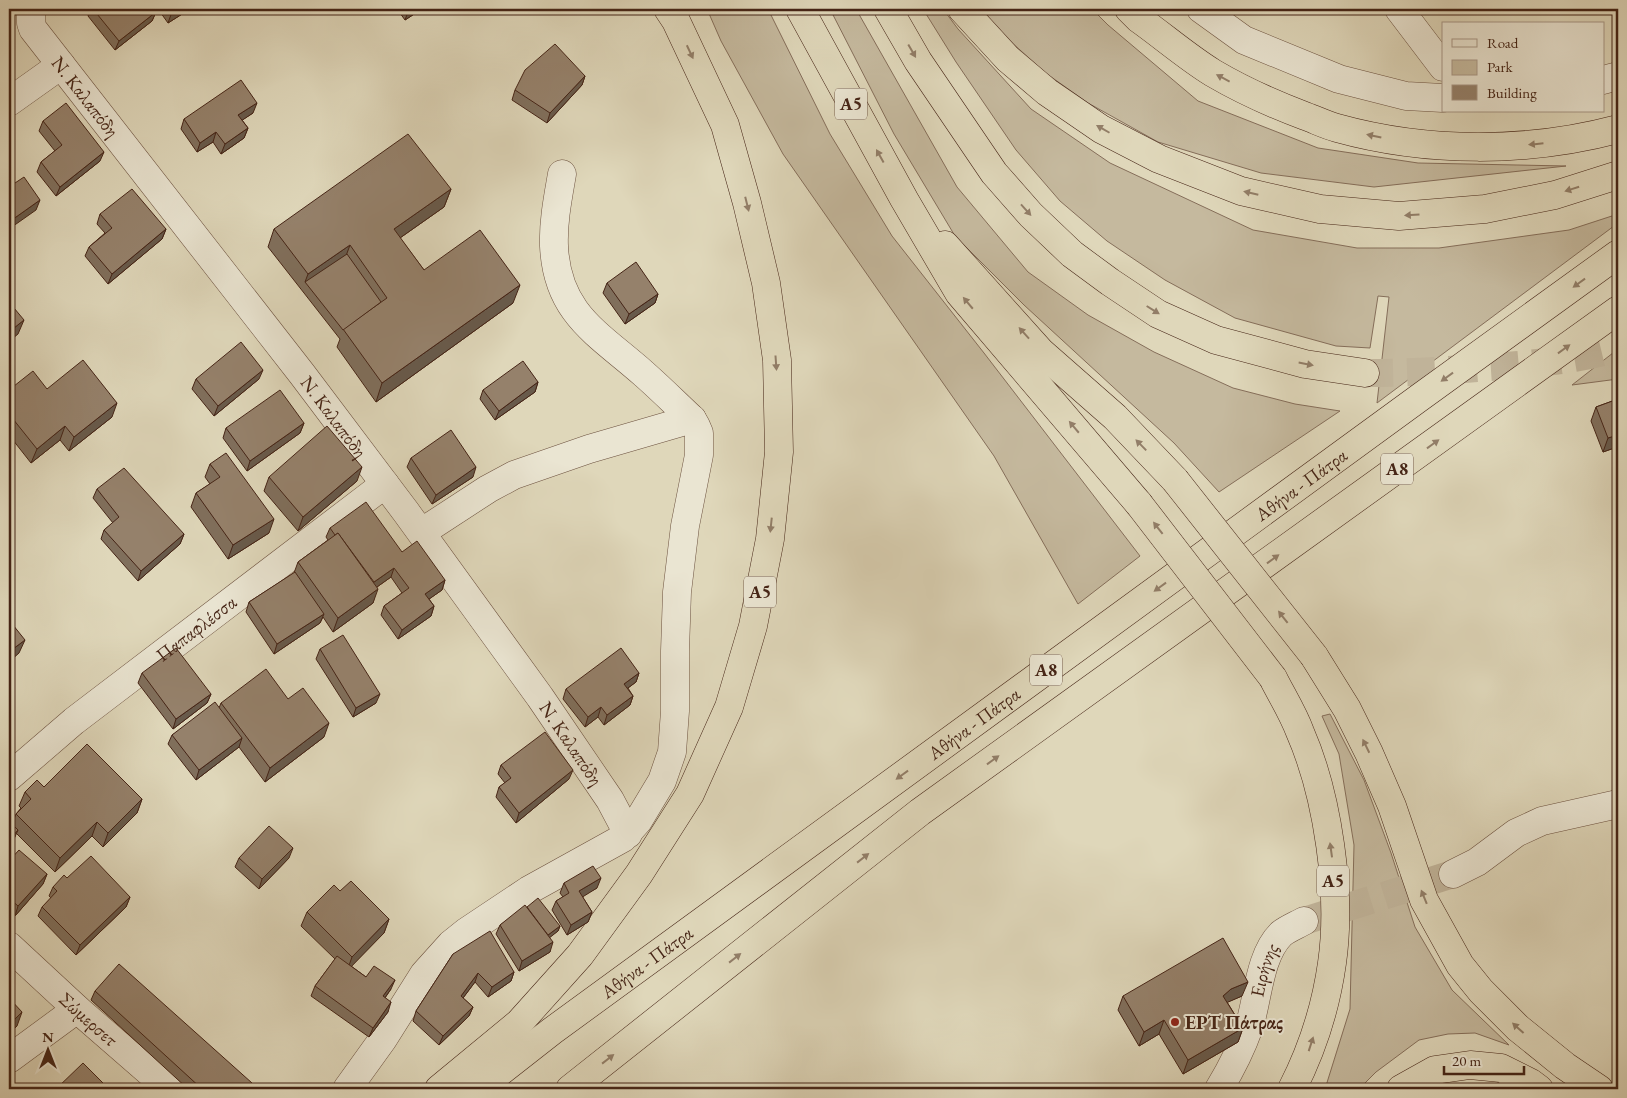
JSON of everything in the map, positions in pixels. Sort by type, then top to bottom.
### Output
[{"type":"highway","name":"Α5","points":[[439,1089],[519,1023],[580,955],[639,874],[690,794],[729,707],[754,626],[770,539],[779,452],[777,360],[772,322],[766,283],[750,212],[725,125],[676,21],[668,9]]},
{"type":"highway","name":"Α5","points":[[800,9],[904,199],[959,292],[1139,504],[1273,678],[1301,732],[1326,819],[1332,863],[1335,918],[1332,963],[1322,1010],[1304,1064],[1292,1089]]},
{"type":"highway","points":[[888,9],[918,61],[994,173],[1030,215],[1072,254],[1158,314],[1216,340],[1305,364],[1365,372]]},
{"type":"highway","points":[[962,9],[1008,59],[1047,92],[1101,129],[1159,159],[1241,191],[1320,209],[1399,216],[1485,209],[1555,195],[1618,175]]},
{"type":"highway","points":[[1129,9],[1139,19],[1211,72],[1265,101],[1336,128],[1400,141],[1452,146],[1506,147],[1563,141],[1618,129]]},
{"type":"highway","points":[[904,199],[1041,352],[1115,417],[1175,480],[1314,656],[1347,709],[1369,753],[1392,806],[1424,900],[1460,965],[1481,991],[1518,1028],[1565,1066],[1599,1089]]},
{"type":"highway","name":"Αθήνα - Πάτρα","points":[[478,1089],[560,1025],[1618,254]]},
{"type":"highway","name":"Α8","points":[[570,1089],[920,812],[1618,310]]},
{"type":"highway","points":[[1401,1089],[1435,1070],[1470,1065],[1501,1068],[1539,1089]]},
{"type":"street","name":"Ν. Καλαπόδη","points":[[32,9],[31,23],[33,29],[296,366],[422,532],[540,697],[610,800],[628,834]]},
{"type":"street","points":[[1201,9],[1244,40],[1339,78],[1406,96],[1442,98]]},
{"type":"street","points":[[1399,9],[1442,66]]},
{"type":"street","points":[[9,102],[61,65]]},
{"type":"street","points":[[1604,80],[1618,76]]},
{"type":"street","points":[[347,1089],[383,1039],[424,974],[451,944],[529,890],[628,834],[648,807],[662,781],[672,752],[678,592],[685,526],[699,455],[699,433],[692,419],[644,374],[582,321],[569,302],[560,280],[554,246],[554,230],[562,174]]},
{"type":"street","points":[[422,532],[488,489],[514,475],[589,449],[692,419]]},
{"type":"street","name":"Παπαφλέσσα","points":[[9,777],[74,721],[384,484]]},
{"type":"street","points":[[1453,874],[1477,862],[1516,833],[1542,821],[1618,804]]},
{"type":"street","name":"Ειρήνης","points":[[1219,1089],[1236,1061],[1250,1026],[1268,954],[1281,934],[1304,921]]},
{"type":"street","name":"Σώμερσετ","points":[[9,946],[77,1009],[169,1089]]},
{"type":"street","points":[[9,1059],[77,1009]]},
{"type":"green space","points":[[707,9],[768,9],[830,134],[892,236],[1140,556],[1078,604],[994,456],[783,154],[721,41]]},
{"type":"green space","points":[[830,9],[856,9],[957,187],[1028,272],[1088,315],[1154,352],[1233,388],[1295,404],[1340,411],[1219,492],[1174,443],[1024,305],[955,236],[894,134]]},
{"type":"green space","points":[[923,9],[943,9],[958,29],[1031,109],[1110,163],[1253,230],[1357,248],[1439,248],[1569,230],[1618,214],[1618,223],[1377,403],[1389,297],[1378,296],[1370,348],[1336,346],[1235,318],[1165,280],[1107,241],[1060,201],[1016,150],[956,62]]},
{"type":"green space","points":[[979,9],[1092,9],[1108,25],[1198,101],[1318,148],[1418,163],[1566,166],[1374,187],[1261,173],[1158,142],[1088,103],[1047,74],[993,26]]},
{"type":"green space","points":[[1618,349],[1618,379],[1572,385]]},
{"type":"green space","points":[[1330,714],[1364,780],[1391,853],[1415,927],[1452,990],[1509,1045],[1475,1033],[1448,1034],[1419,1040],[1376,1072],[1359,1089],[1325,1089],[1350,1009],[1354,845],[1339,754],[1322,716]]},
{"type":"building","points":[[93,9],[153,9],[156,12],[119,41]]},
{"type":"building","points":[[555,44],[585,76],[550,113],[515,90],[525,70]]},
{"type":"building","points":[[241,80],[257,103],[238,115],[248,128],[225,144],[216,132],[200,143],[184,119]]},
{"type":"building","points":[[66,103],[104,152],[60,187],[41,162],[62,145],[43,121]]},
{"type":"building","points":[[408,134],[451,189],[394,229],[424,270],[480,230],[520,285],[382,383],[343,329],[387,298],[350,245],[308,274],[274,229]]},
{"type":"building","points":[[24,177],[40,200],[9,222],[9,187]]},
{"type":"building","points":[[132,189],[166,229],[112,274],[89,247],[112,228],[100,214]]},
{"type":"building","points":[[347,254],[381,302],[343,330],[305,282]]},
{"type":"building","points":[[636,262],[658,294],[629,314],[607,283]]},
{"type":"building","points":[[9,302],[24,320],[9,332]]},
{"type":"building","points":[[241,342],[263,370],[218,406],[196,379]]},
{"type":"building","points":[[83,360],[117,403],[74,437],[65,426],[37,449],[9,414],[9,390],[33,371],[47,389]]},
{"type":"building","points":[[523,361],[538,382],[499,411],[483,390]]},
{"type":"building","points":[[280,390],[304,423],[250,461],[226,428]]},
{"type":"building","points":[[1618,399],[1618,435],[1608,438],[1596,407]]},
{"type":"building","points":[[327,426],[362,467],[303,517],[269,477]]},
{"type":"building","points":[[451,430],[476,467],[436,495],[411,458]]},
{"type":"building","points":[[226,453],[274,519],[233,545],[196,493],[220,477],[210,464]]},
{"type":"building","points":[[124,468],[184,534],[141,571],[104,530],[119,517],[97,489]]},
{"type":"building","points":[[366,502],[402,552],[417,541],[445,580],[425,594],[434,606],[402,630],[384,606],[409,588],[394,568],[374,582],[338,533],[335,535],[330,528]]},
{"type":"building","points":[[338,533],[378,589],[338,618],[298,562]]},
{"type":"building","points":[[295,572],[324,614],[277,644],[249,602]]},
{"type":"building","points":[[9,620],[25,640],[9,652]]},
{"type":"building","points":[[343,635],[380,694],[356,708],[320,649]]},
{"type":"building","points":[[176,648],[211,694],[176,719],[142,673]]},
{"type":"building","points":[[621,648],[639,673],[624,684],[633,696],[607,715],[601,707],[588,717],[566,689]]},
{"type":"building","points":[[266,669],[288,699],[303,688],[329,723],[270,768],[221,703]]},
{"type":"building","points":[[215,702],[242,738],[199,770],[172,735]]},
{"type":"building","points":[[545,732],[573,770],[519,813],[499,787],[511,778],[501,765]]},
{"type":"building","points":[[87,744],[142,799],[108,833],[97,822],[60,858],[16,814],[31,799],[25,792],[37,780],[44,787]]},
{"type":"building","points":[[9,821],[18,830],[9,840]]},
{"type":"building","points":[[269,826],[293,848],[262,879],[239,858]]},
{"type":"building","points":[[19,850],[47,874],[18,906],[9,898],[9,861]]},
{"type":"building","points":[[91,856],[130,897],[80,945],[42,907],[57,891],[53,887],[64,875],[67,878]]},
{"type":"building","points":[[593,866],[601,878],[579,891],[592,912],[571,925],[556,901],[569,893],[564,883]]},
{"type":"building","points":[[351,881],[389,919],[352,957],[307,912],[334,885],[340,891]]},
{"type":"building","points":[[538,898],[560,926],[548,935],[527,907]]},
{"type":"building","points":[[525,905],[553,942],[522,961],[500,925]]},
{"type":"building","points":[[490,931],[514,972],[492,987],[478,973],[461,996],[473,1007],[443,1036],[416,1011],[453,954]]},
{"type":"building","name":"ΕΡΤ Πάτρας","points":[[1223,938],[1248,982],[1231,989],[1223,996],[1243,1028],[1188,1060],[1164,1020],[1144,1032],[1123,996]]},
{"type":"building","points":[[337,956],[366,977],[374,966],[395,980],[383,996],[391,1002],[373,1028],[315,986]]},
{"type":"building","points":[[119,964],[252,1083],[247,1089],[202,1089],[95,991]]},
{"type":"building","points":[[9,998],[22,1012],[9,1025]]},
{"type":"building","points":[[83,1063],[109,1089],[56,1089]]},
{"type":"tunnel","points":[[1365,373],[1435,371],[1530,364],[1584,356],[1618,348]]},
{"type":"tunnel","points":[[1304,921],[1453,874]]},
{"type":"place","name":"ΕΡΤ Πάτρας","points":[[1175,1022]]}]
